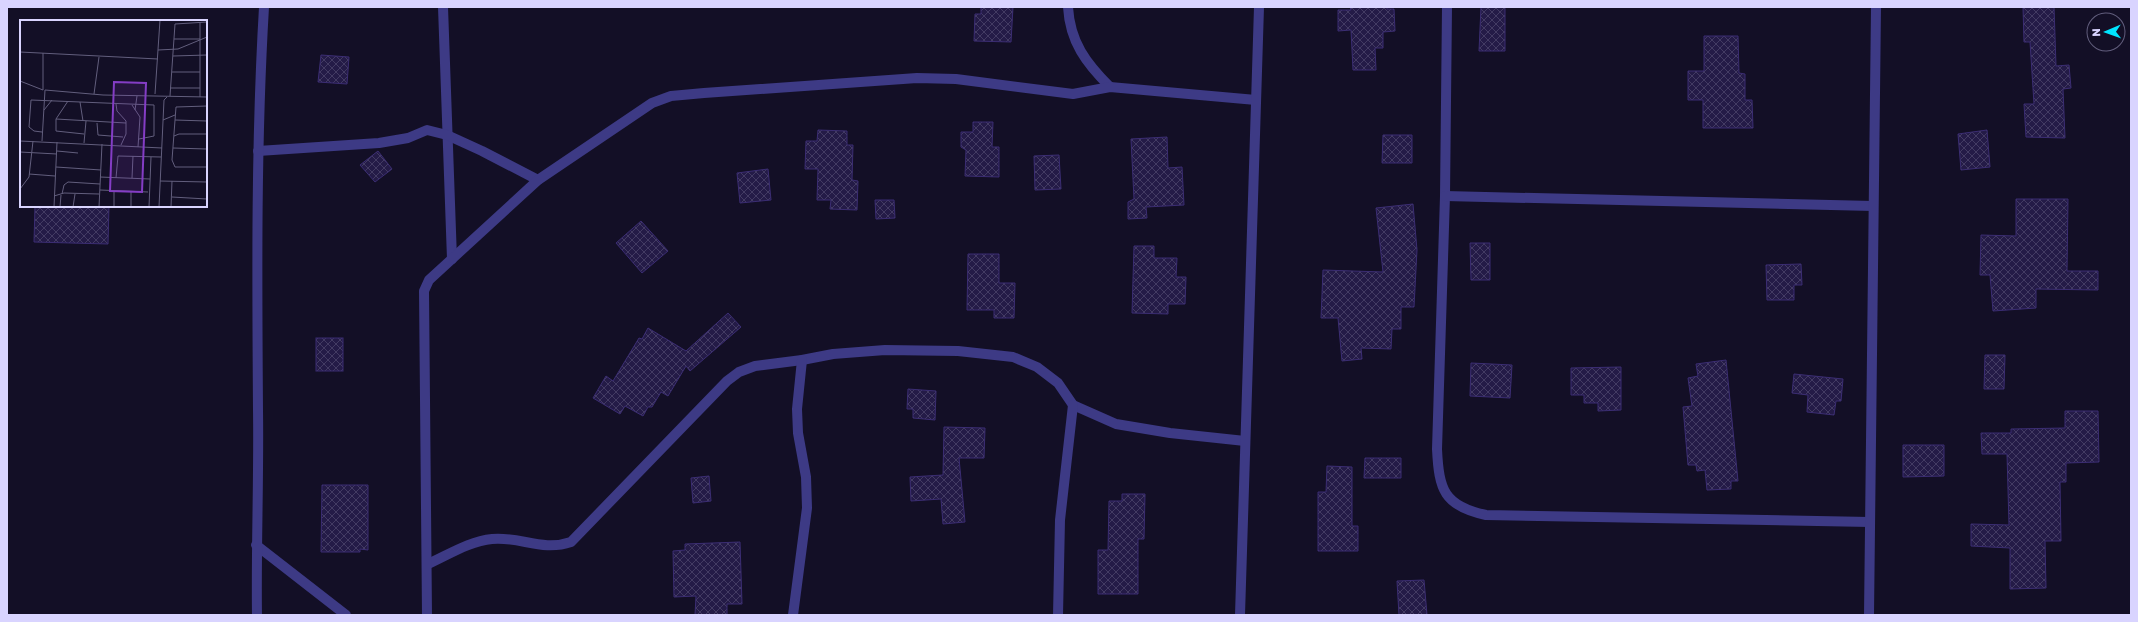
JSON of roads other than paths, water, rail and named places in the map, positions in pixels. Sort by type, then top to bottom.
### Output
[{"type":"street","points":[[257,615],[256,545],[258,412],[256,258],[258,151],[264,7]]},
{"type":"street","points":[[443,7],[452,259]]},
{"type":"street","points":[[1068,7],[1069,24],[1073,37],[1090,67],[1110,87]]},
{"type":"street","points":[[1240,615],[1259,7]]},
{"type":"street","points":[[1447,7],[1445,196],[1438,471],[1448,498],[1472,512],[1486,515],[1870,522]]},
{"type":"street","points":[[1869,615],[1876,7]]},
{"type":"street","points":[[427,615],[428,564],[424,291],[429,280],[538,180],[652,103],[672,96],[769,87],[917,78],[956,79],[1073,94],[1110,87],[1256,100]]},
{"type":"street","points":[[258,151],[379,143],[408,138],[427,130],[447,135],[538,180]]},
{"type":"street","points":[[1445,196],[1873,206]]},
{"type":"street","points":[[428,564],[481,541],[492,538],[546,546],[560,546],[571,542],[727,381],[739,372],[755,366],[802,360],[833,354],[885,350],[958,351],[1012,356],[1037,367],[1058,383],[1073,404],[1116,424],[1138,429],[1245,441]]},
{"type":"street","points":[[793,615],[807,508],[806,477],[798,433],[797,409],[802,360]]},
{"type":"street","points":[[1058,615],[1060,520],[1073,404]]},
{"type":"street","points":[[256,545],[346,615]]}]
